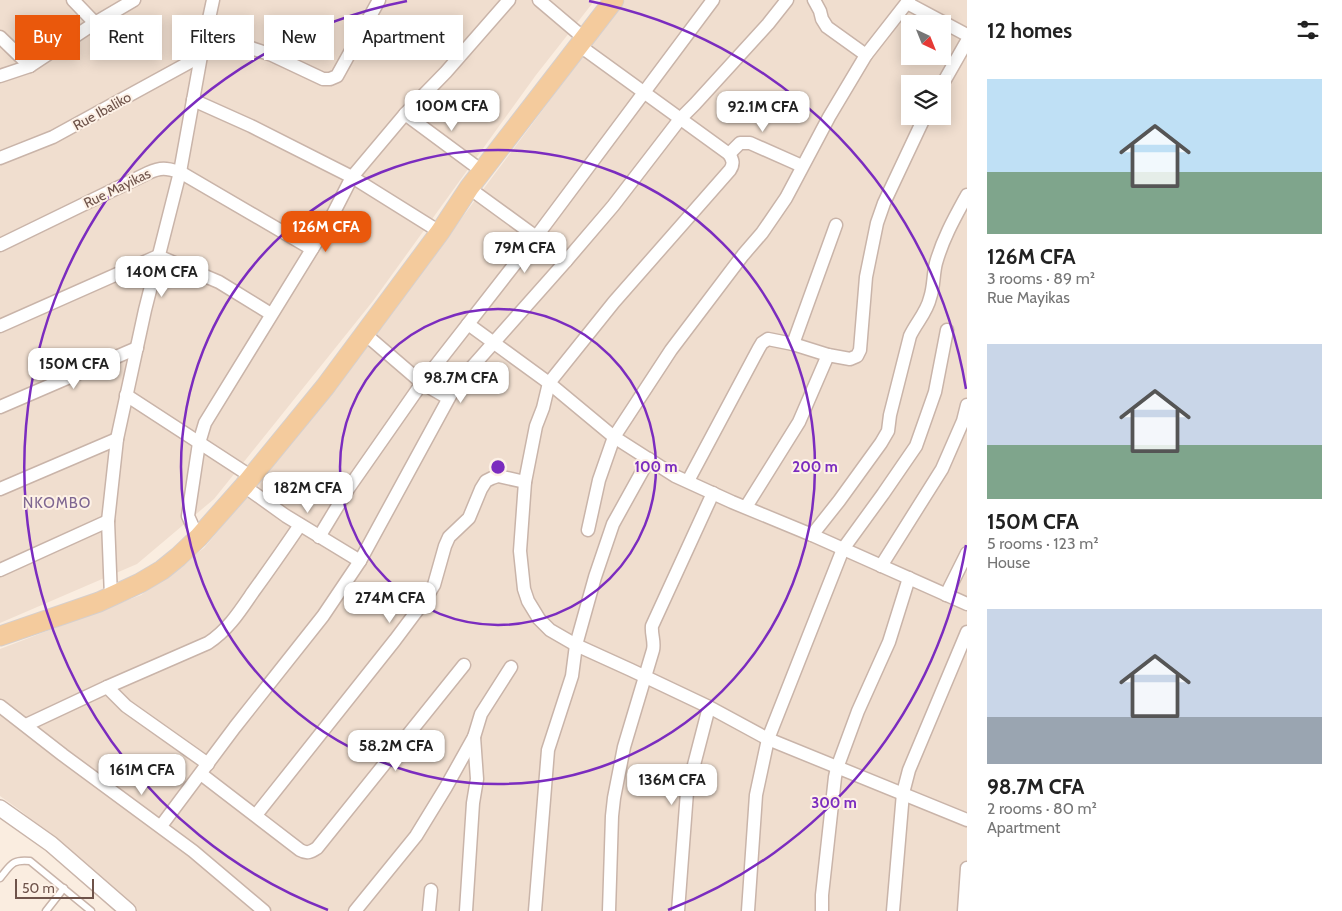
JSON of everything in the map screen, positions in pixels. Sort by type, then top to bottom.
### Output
[{"type":"main road","points":[[0,636],[73,612],[140,583],[162,570],[198,538],[248,481],[325,387],[440,232],[469,188],[614,0]]},
{"type":"street","points":[[73,0],[90,18]]},
{"type":"street","points":[[109,15],[134,0]]},
{"type":"street","points":[[210,15],[213,0]]},
{"type":"street","points":[[254,49],[272,55],[323,79],[330,79],[337,76],[379,0]]},
{"type":"street","points":[[198,538],[188,516],[199,443],[205,423],[330,220],[352,177],[405,114],[446,72],[509,0]]},
{"type":"street","points":[[539,0],[582,43],[644,92],[729,154],[733,162],[730,170],[614,302],[548,383],[543,408],[536,426],[525,482],[520,551],[524,588],[528,601],[539,619],[550,630],[576,645],[709,707],[768,739],[967,820]]},
{"type":"street","points":[[319,537],[348,489],[422,383],[536,237],[713,0]]},
{"type":"street","points":[[161,826],[235,727],[323,616],[360,561],[456,385],[613,206],[680,119],[768,24],[787,0]]},
{"type":"street","points":[[814,0],[827,27],[866,55]]},
{"type":"street","points":[[588,530],[599,480],[614,437],[671,350],[762,233],[786,198],[829,117],[866,55],[908,1],[967,35]]},
{"type":"street","points":[[0,76],[30,66],[90,26]]},
{"type":"street","points":[[0,37],[30,66]]},
{"type":"street","points":[[948,75],[967,42]]},
{"type":"street","name":"Rue Ibaliko","points":[[0,158],[53,138],[193,60]]},
{"type":"street","points":[[111,597],[108,521],[117,439],[158,256],[180,172],[199,60]]},
{"type":"street","points":[[193,100],[251,126],[352,177],[440,232]]},
{"type":"street","points":[[405,114],[482,172]]},
{"type":"street","points":[[688,481],[762,343],[768,339],[850,360],[859,353],[866,277],[877,224],[884,204],[920,125]]},
{"type":"street","points":[[729,154],[740,143],[750,143],[802,166]]},
{"type":"street","name":"Rue Mayikas","points":[[0,245],[157,169],[166,168],[180,172],[312,249]]},
{"type":"street","points":[[469,188],[566,261]]},
{"type":"street","points":[[812,535],[839,501],[888,431],[890,415],[910,336],[914,326],[926,309],[930,298],[935,264],[947,232],[967,195]]},
{"type":"street","points":[[793,344],[836,225]]},
{"type":"street","points":[[0,326],[158,256],[219,282],[271,314]]},
{"type":"street","points":[[468,324],[495,342],[548,383],[614,437],[675,476],[967,604]]},
{"type":"street","points":[[748,911],[756,795],[768,739],[843,549],[916,446],[935,392],[948,330]]},
{"type":"street","points":[[364,334],[422,383],[448,398]]},
{"type":"street","points":[[0,407],[137,348]]},
{"type":"street","points":[[746,507],[799,422],[828,355]]},
{"type":"street","points":[[126,396],[199,443],[300,525],[360,561]]},
{"type":"street","points":[[881,566],[942,469],[963,421],[967,405]]},
{"type":"street","points":[[0,489],[117,439]]},
{"type":"street","points":[[535,911],[548,750],[572,676],[576,645],[595,577],[613,524],[649,459]]},
{"type":"street","points":[[256,815],[425,600],[434,585],[449,537],[469,518],[486,481],[498,476],[525,482]]},
{"type":"street","points":[[609,911],[614,798],[624,747],[654,645],[652,630],[713,493]]},
{"type":"street","points":[[0,570],[108,521]]},
{"type":"street","points":[[26,725],[201,646],[218,636],[229,626],[300,525]]},
{"type":"street","points":[[946,595],[967,552]]},
{"type":"street","points":[[822,911],[837,768],[858,711],[888,642],[909,578]]},
{"type":"street","points":[[893,911],[903,793],[909,770],[967,632]]},
{"type":"street","points":[[107,687],[126,706],[204,769],[256,815],[300,850],[308,852],[317,848],[464,665]]},
{"type":"street","points":[[356,911],[416,836],[474,736],[481,714],[511,667]]},
{"type":"street","points":[[0,706],[63,755],[161,826],[264,911]]},
{"type":"street","points":[[678,911],[687,792],[709,707]]},
{"type":"street","points":[[466,911],[473,803],[477,779],[474,736]]},
{"type":"street","points":[[0,808],[51,844],[128,911]]},
{"type":"street","points":[[964,911],[967,868]]},
{"type":"street","points":[[429,911],[431,890]]},
{"type":"lane","points":[[0,878],[14,861],[30,860],[87,910]]},
{"type":"lane","points":[[46,911],[64,888]]},
{"type":"shaded area","points":[[0,0],[595,0],[536,75],[373,301],[214,499],[137,564],[0,623]]},
{"type":"shaded area","points":[[625,0],[967,0],[967,911],[136,911],[21,811],[0,796],[0,649],[141,595],[204,548],[312,418]]},
{"type":"district","name":"NKOMBO","points":[[57,503]]}]
